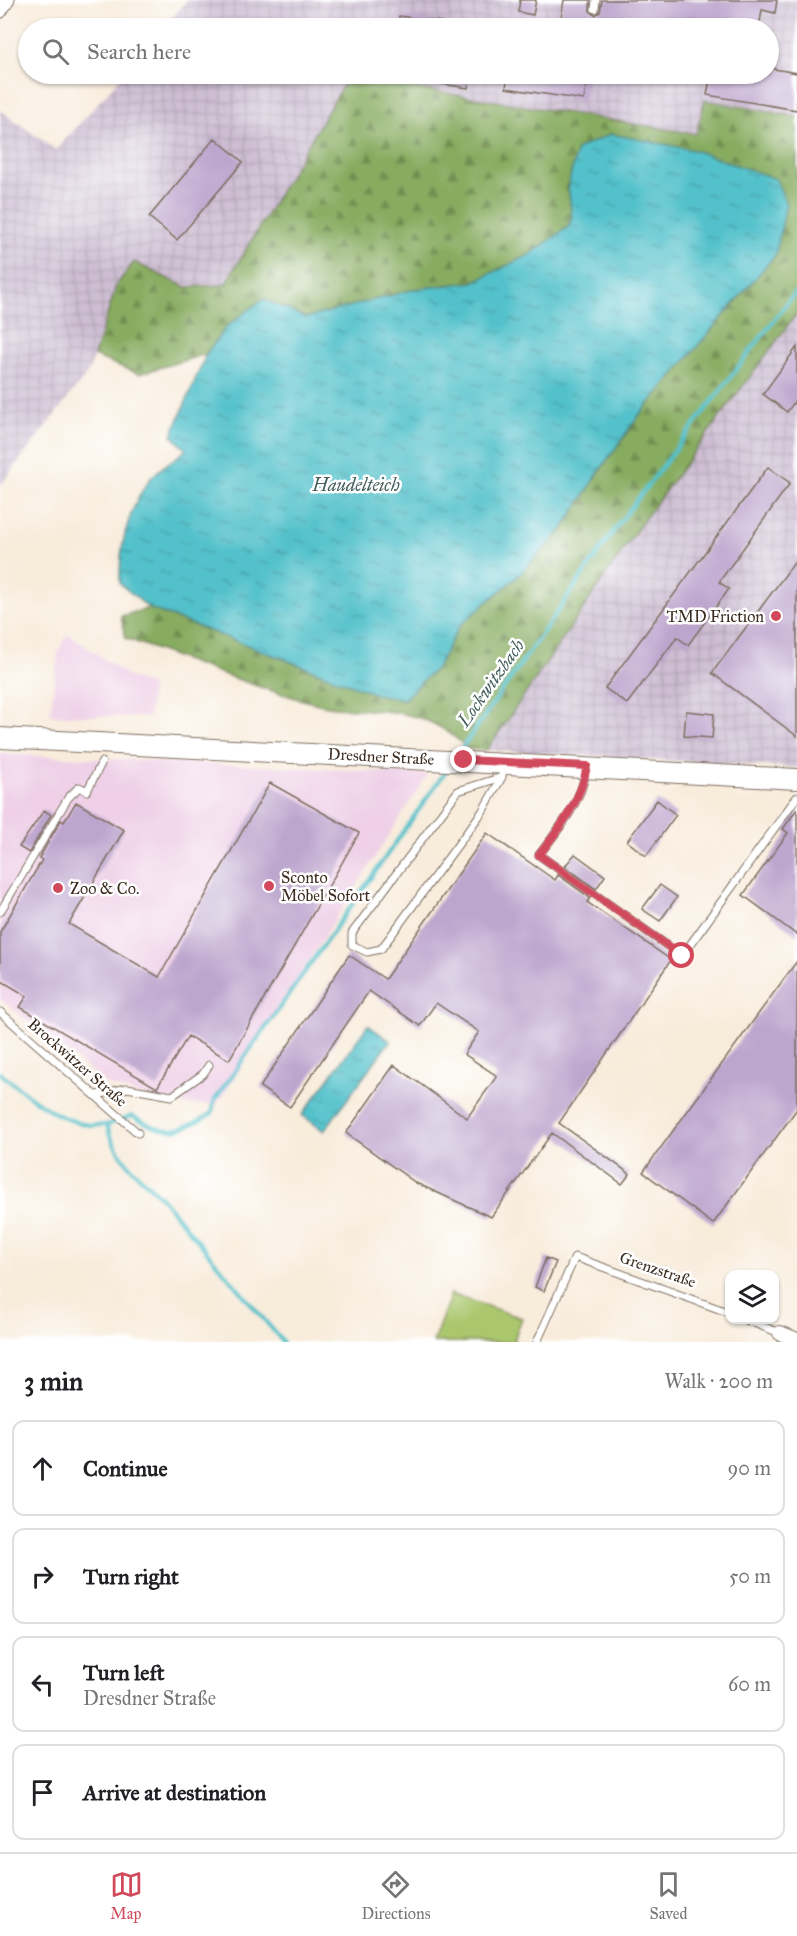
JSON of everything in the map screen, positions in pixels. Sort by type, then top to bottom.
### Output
[{"type":"main road","name":"Dresdner Straße","points":[[0,738],[464,760],[503,769],[587,766],[797,779]]},
{"type":"street","points":[[0,11],[7,0]]},
{"type":"street","points":[[780,1333],[797,1340]]},
{"type":"lane","points":[[595,9],[596,0]]},
{"type":"lane","points":[[0,912],[68,798],[79,787],[87,791],[102,762]]},
{"type":"lane","points":[[587,766],[581,791],[561,826],[539,855],[682,956],[797,797]]},
{"type":"lane","points":[[503,769],[482,812],[381,949],[368,952],[352,945],[352,933],[458,791],[503,769]]},
{"type":"lane","name":"Brockwitzer Straße","points":[[0,1012],[138,1133]]},
{"type":"lane","points":[[97,1095],[127,1088],[172,1096],[203,1074],[209,1065]]},
{"type":"lane","name":"Grenzstraße","points":[[537,1342],[575,1257],[725,1312]]},
{"type":"lane","points":[[756,1324],[780,1333]]},
{"type":"shaded area","points":[[188,0],[797,0],[797,117],[705,100],[697,134],[391,84],[779,84],[779,18],[172,18]]},
{"type":"shaded area","points":[[115,84],[344,84],[225,285],[185,287],[135,262],[117,284],[89,371],[0,486],[0,110],[56,150]]},
{"type":"shaded area","points":[[797,313],[797,768],[487,750],[640,525]]},
{"type":"shaded area","points":[[68,634],[131,678],[151,685],[149,717],[50,715],[59,650]]},
{"type":"shaded area","points":[[0,754],[428,774],[217,1105],[163,1104],[107,1084],[0,999]]},
{"type":"green space","points":[[344,84],[391,84],[696,134],[705,100],[797,117],[797,313],[640,525],[487,750],[468,749],[448,732],[428,721],[409,715],[351,709],[306,701],[193,663],[125,638],[121,616],[149,608],[376,694],[404,699],[437,667],[460,625],[518,576],[562,530],[640,414],[776,254],[785,204],[652,143],[610,134],[568,186],[572,218],[568,227],[529,255],[473,282],[415,289],[306,318],[263,299],[226,327],[206,354],[139,374],[94,356],[117,284],[134,262],[185,287],[225,285]]},
{"type":"green space","points":[[451,1294],[522,1318],[513,1342],[433,1342]]},
{"type":"water","name":"Haudelteich","points":[[611,134],[694,150],[776,179],[786,204],[776,254],[640,414],[562,530],[518,576],[460,625],[437,667],[404,699],[376,694],[149,608],[120,584],[121,556],[130,516],[150,479],[162,467],[186,450],[172,435],[206,354],[226,327],[263,299],[306,318],[415,289],[473,282],[529,255],[568,227],[572,218],[568,186],[577,149]]},
{"type":"water","points":[[368,1025],[390,1041],[324,1131],[302,1115]]},
{"type":"building","points":[[520,0],[536,0],[533,15],[518,12]]},
{"type":"building","points":[[564,0],[590,0],[590,11],[595,15],[600,12],[602,0],[777,0],[775,13],[762,10],[761,18],[561,18]]},
{"type":"building","points":[[779,70],[797,73],[797,110],[707,95],[709,84],[779,84]]},
{"type":"building","points":[[441,84],[469,84],[468,88]]},
{"type":"building","points":[[507,84],[586,84],[584,100],[506,88]]},
{"type":"building","points":[[215,138],[243,162],[177,240],[149,217]]},
{"type":"building","points":[[797,347],[797,398],[787,412],[763,394]]},
{"type":"building","points":[[768,467],[790,483],[719,582],[729,589],[688,645],[677,637],[627,704],[605,688]]},
{"type":"building","name":"TMD Friction","points":[[797,559],[797,736],[712,673]]},
{"type":"building","points":[[686,711],[714,714],[712,738],[684,736]]},
{"type":"building","points":[[270,783],[359,833],[229,1060],[188,1036],[157,1088],[20,1007],[27,996],[0,980],[0,932],[42,860],[39,858],[61,820],[64,822],[76,802],[124,830],[69,924],[159,977]]},
{"type":"building","points":[[657,800],[676,815],[646,856],[627,841]]},
{"type":"building","points":[[797,809],[797,935],[743,895],[788,833],[783,829]]},
{"type":"building","points":[[44,810],[51,815],[29,853],[19,847]]},
{"type":"building","points":[[487,833],[555,880],[558,875],[590,898],[587,902],[671,960],[559,1123],[630,1174],[622,1184],[552,1133],[491,1217],[416,1183],[346,1133],[394,1065],[467,1118],[497,1076],[464,1054],[479,1032],[436,1003],[420,1026],[369,991],[290,1107],[260,1087],[349,955],[385,979]]},
{"type":"building","points":[[575,854],[605,876],[596,889],[565,866]]},
{"type":"building","points":[[660,885],[677,897],[660,921],[642,909]]},
{"type":"building","points":[[797,961],[797,1109],[713,1224],[643,1172]]},
{"type":"building","points":[[546,1258],[556,1262],[544,1291],[535,1287]]},
{"type":"waterway","name":"Lockwitzbach","points":[[457,755],[620,522],[797,290]]},
{"type":"waterway","name":"Lockwitzbach","points":[[0,1073],[48,1109],[75,1122],[90,1125],[105,1125],[132,1116],[155,1127],[172,1130],[190,1125],[212,1113],[214,1101],[448,768]]},
{"type":"waterway","points":[[107,1125],[115,1145],[127,1163],[159,1195],[283,1342]]},
{"type":"place","name":"TMD Friction","points":[[776,616]]},
{"type":"place","name":"Sconto Möbel Sofort","points":[[269,886]]},
{"type":"place","name":"Zoo & Co.","points":[[58,888]]},
{"type":"route","points":[[464,760],[587,766],[581,791],[561,826],[539,855],[682,956]]}]
